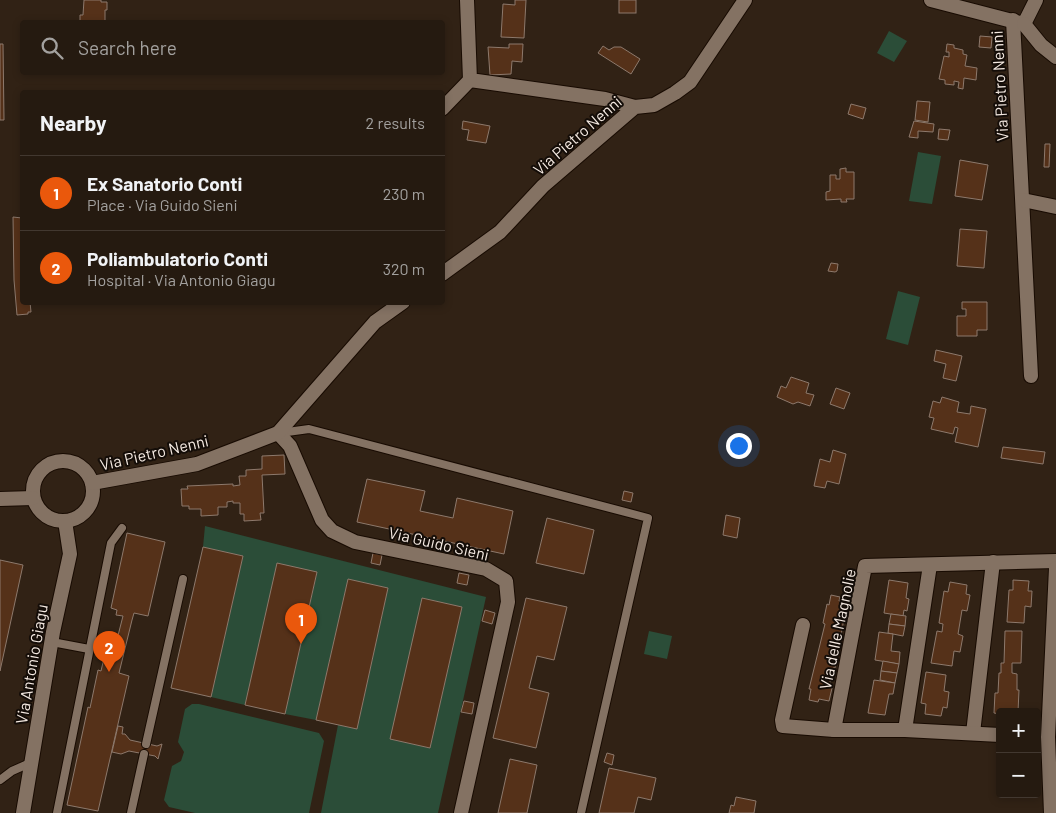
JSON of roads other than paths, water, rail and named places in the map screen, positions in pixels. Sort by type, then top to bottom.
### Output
[{"type":"street","points":[[445,105],[470,80],[467,0]]},
{"type":"street","name":"Via Pietro Nenni","points":[[445,272],[500,232],[543,186],[635,107],[654,105],[690,82],[744,0]]},
{"type":"street","name":"Via Pietro Nenni","points":[[932,0],[1019,22],[1023,200],[1031,376]]},
{"type":"street","points":[[1036,0],[1019,22],[1041,45],[1056,57]]},
{"type":"street","points":[[470,80],[605,99],[635,107]]},
{"type":"street","points":[[1023,200],[1056,208]]},
{"type":"street","name":"Via Pietro Nenni","points":[[92,483],[197,464],[278,433],[375,322],[399,305]]},
{"type":"street","name":"Via Guido Sieni","points":[[278,433],[290,446],[322,520],[332,532],[355,542],[486,569],[506,580],[508,602],[462,813]]},
{"type":"street","points":[[64,460],[73,462],[89,474],[92,483],[94,492],[88,508],[81,515],[65,521],[48,517],[36,506],[33,498],[34,480],[39,472],[54,462],[64,460]]},
{"type":"street","points":[[0,499],[33,498]]},
{"type":"street","name":"Via Antonio Giagu","points":[[23,813],[30,763],[70,554],[65,521]]},
{"type":"street","name":"Via delle Magnolie","points":[[834,730],[866,566],[1056,561]]},
{"type":"street","points":[[973,733],[993,562]]},
{"type":"street","points":[[905,730],[930,565]]},
{"type":"street","points":[[1051,813],[1053,756],[1047,737],[1056,568]]},
{"type":"street","points":[[803,624],[782,720],[783,726],[834,730],[905,730],[996,735]]},
{"type":"lane","points":[[278,433],[309,429],[648,518],[581,813]]},
{"type":"lane","points":[[57,813],[111,544],[122,528]]},
{"type":"lane","points":[[146,744],[183,579]]},
{"type":"lane","points":[[52,642],[89,649]]},
{"type":"lane","points":[[131,813],[144,754]]},
{"type":"lane","points":[[0,780],[12,771],[30,763]]},
{"type":"place","name":"Ex Sanatorio Conti","points":[[301,644]]},
{"type":"place","name":"Poliambulatorio Conti","points":[[109,672]]}]
